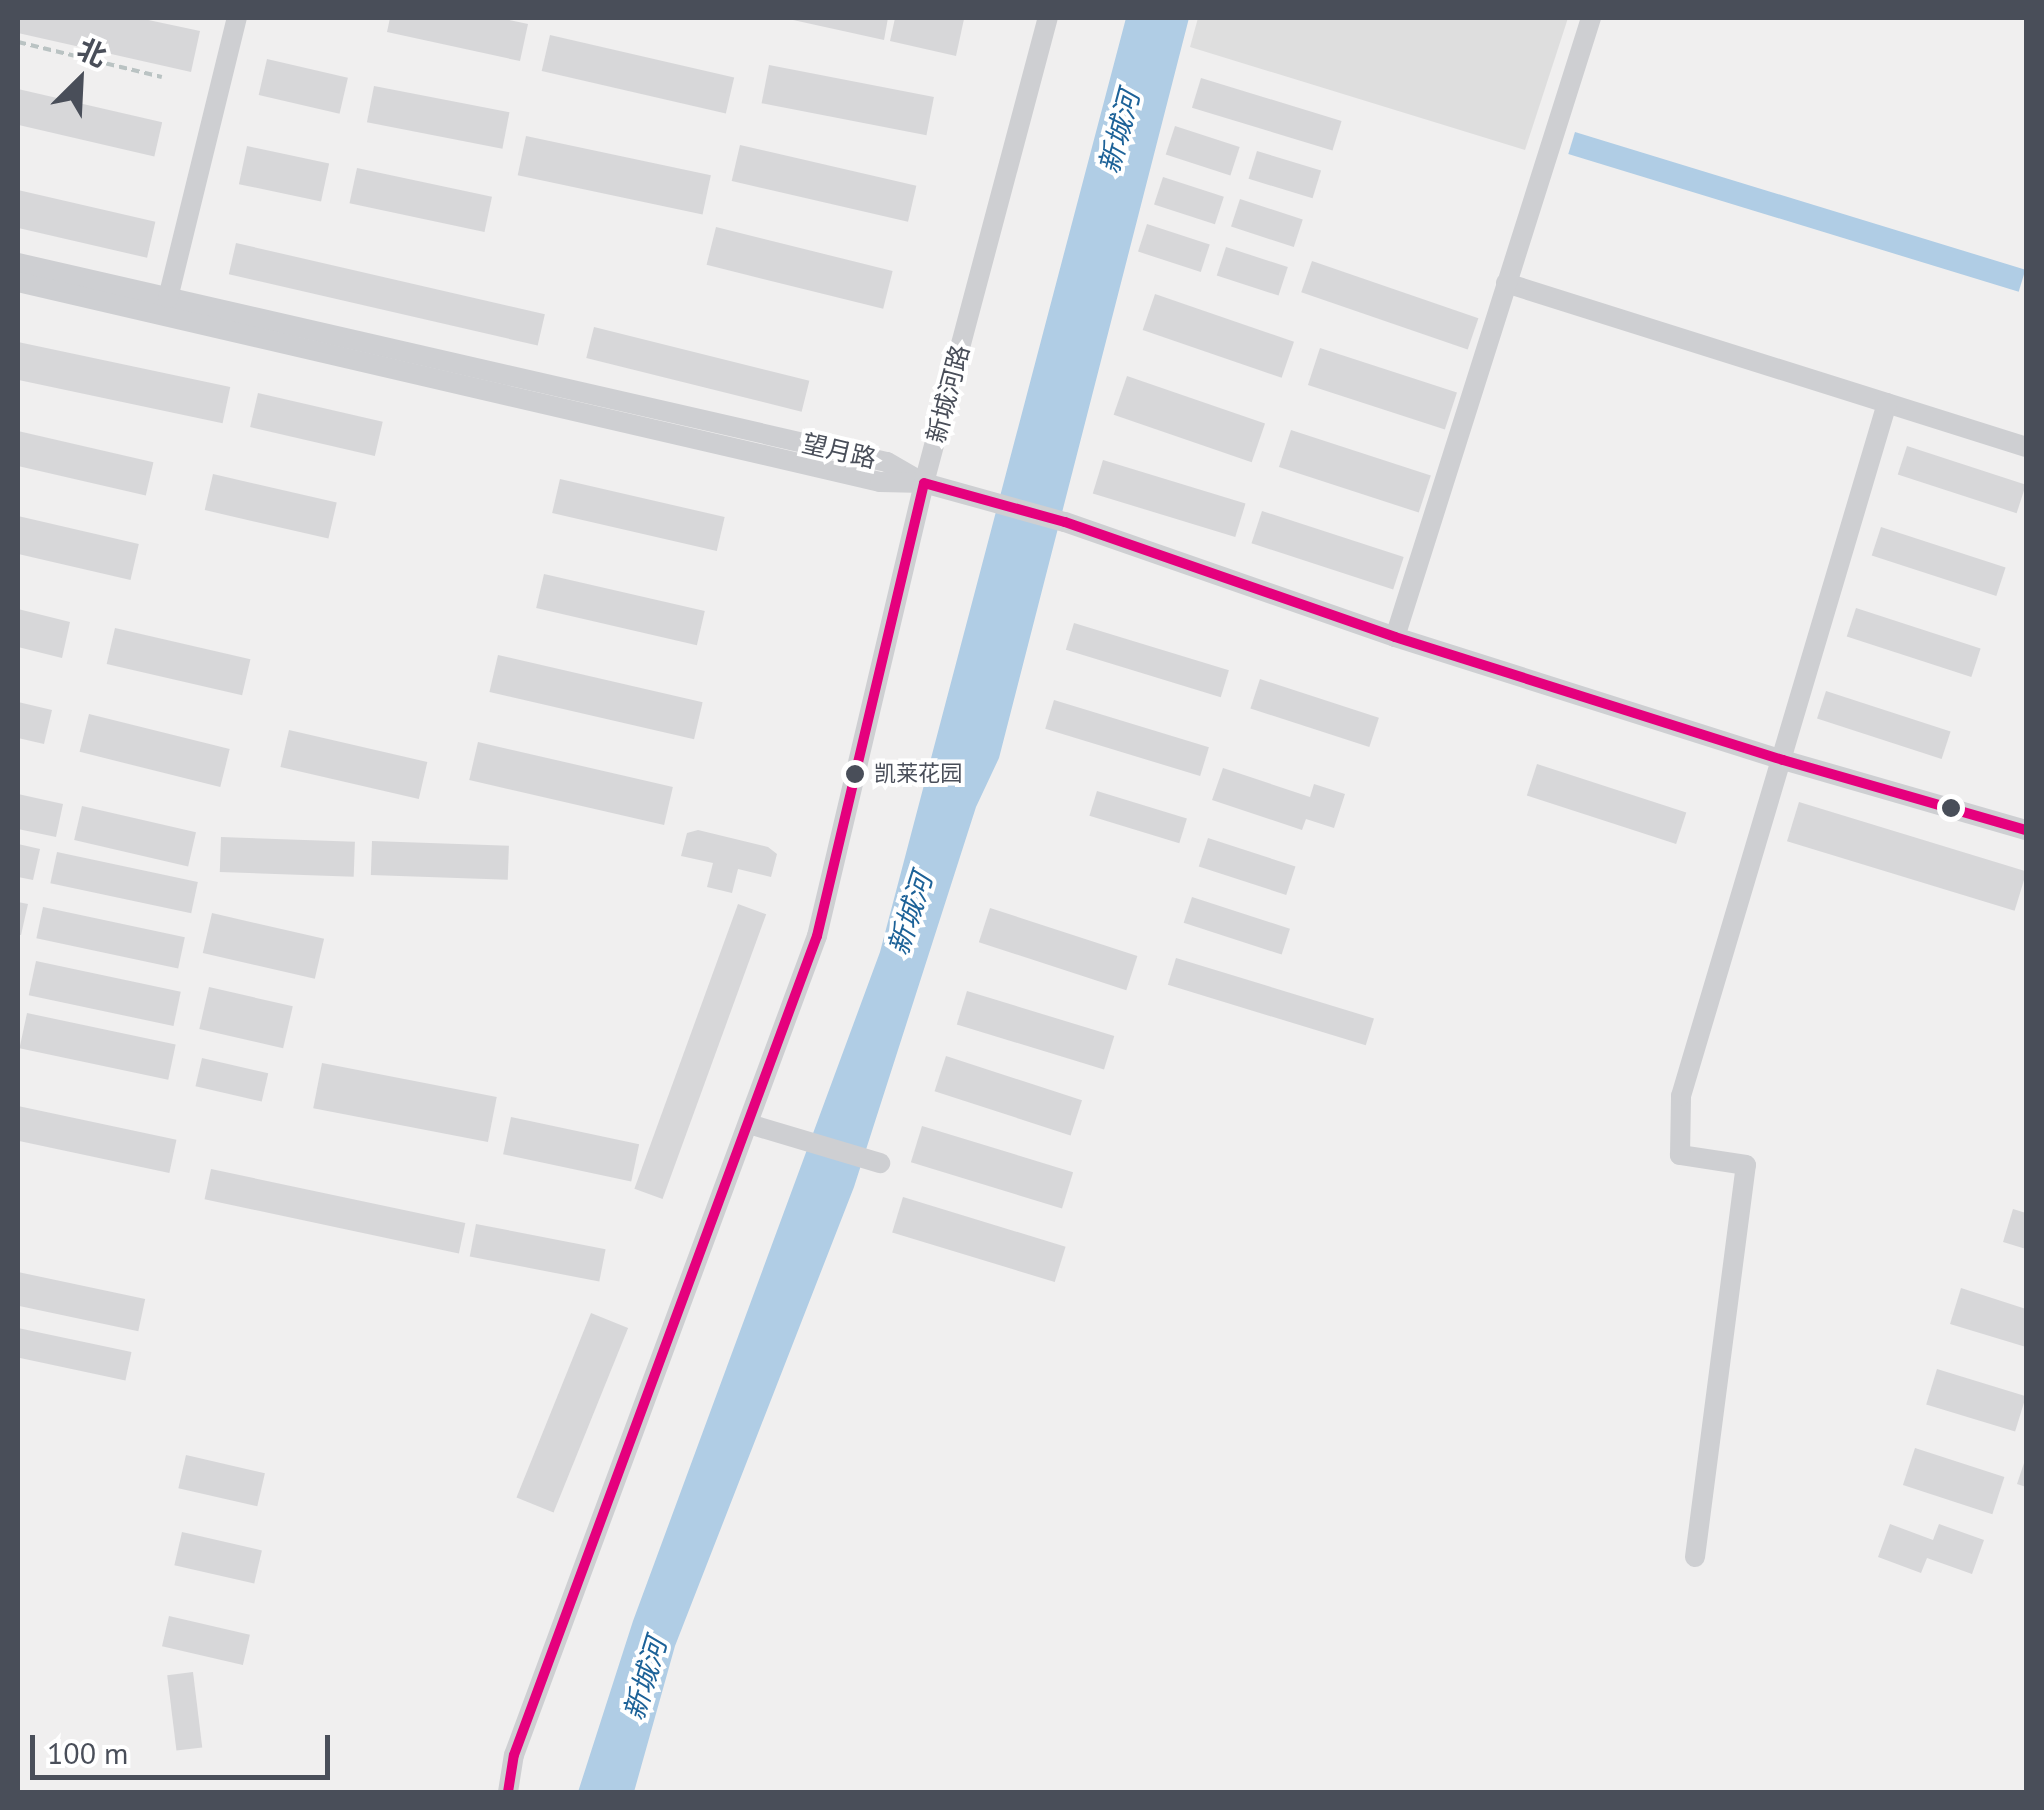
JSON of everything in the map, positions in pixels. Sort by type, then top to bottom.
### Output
[{"type":"street","points":[[168,298],[237,18]]},
{"type":"street","name":"新城河路","points":[[508,1792],[514,1755],[817,936],[924,484],[1048,18]]},
{"type":"street","points":[[1394,637],[1506,283],[1565,116],[1591,18]]},
{"type":"street","name":"望月路","points":[[18,263],[887,462],[924,484]]},
{"type":"street","name":"望月路","points":[[18,282],[880,482],[924,484]]},
{"type":"street","points":[[1506,283],[2026,447]]},
{"type":"street","points":[[1695,1556],[1746,1165],[1680,1155],[1681,1096],[1887,403]]},
{"type":"street","points":[[924,484],[1064,522],[1394,637],[1783,760],[2026,830]]},
{"type":"street","points":[[748,1124],[880,1163]]},
{"type":"path","points":[[18,42],[162,77]]},
{"type":"shaded area","points":[[1198,18],[1568,18],[1525,150],[1190,47]]},
{"type":"water","name":"新城河","points":[[1126,18],[1189,18],[999,758],[976,807],[854,1187],[675,1646],[634,1792],[578,1792],[633,1621],[880,952]]},
{"type":"water","points":[[1575,132],[2025,270],[2019,292],[1568,154]]},
{"type":"building","points":[[18,18],[139,18],[200,31],[191,72],[18,33]]},
{"type":"building","points":[[390,18],[500,18],[528,24],[520,61],[387,32]]},
{"type":"building","points":[[784,18],[888,18],[884,40]]},
{"type":"building","points":[[895,18],[964,19],[956,56],[890,41]]},
{"type":"building","points":[[550,35],[734,78],[726,114],[542,71]]},
{"type":"building","points":[[267,59],[348,78],[340,114],[259,95]]},
{"type":"building","points":[[769,65],[934,97],[926,135],[762,103]]},
{"type":"building","points":[[1201,78],[1342,121],[1333,151],[1192,108]]},
{"type":"building","points":[[374,86],[509,112],[502,149],[367,122]]},
{"type":"building","points":[[18,89],[162,122],[154,156],[18,125]]},
{"type":"building","points":[[1175,126],[1240,147],[1230,176],[1166,155]]},
{"type":"building","points":[[526,136],[711,175],[703,214],[518,175]]},
{"type":"building","points":[[740,145],[916,186],[908,222],[732,181]]},
{"type":"building","points":[[247,146],[329,163],[321,202],[239,184]]},
{"type":"building","points":[[1257,151],[1321,171],[1313,198],[1249,179]]},
{"type":"building","points":[[357,168],[492,197],[484,232],[350,203]]},
{"type":"building","points":[[1163,177],[1224,197],[1215,224],[1154,205]]},
{"type":"building","points":[[18,190],[155,222],[147,258],[18,228]]},
{"type":"building","points":[[1240,199],[1303,219],[1294,247],[1231,227]]},
{"type":"building","points":[[1147,224],[1210,244],[1201,272],[1138,252]]},
{"type":"building","points":[[716,227],[893,271],[883,309],[707,265]]},
{"type":"building","points":[[236,243],[545,314],[538,345],[229,274]]},
{"type":"building","points":[[1226,247],[1288,267],[1279,296],[1217,276]]},
{"type":"building","points":[[1312,261],[1478,318],[1468,350],[1301,292]]},
{"type":"building","points":[[1155,294],[1294,342],[1282,378],[1143,330]]},
{"type":"building","points":[[594,327],[809,381],[802,412],[586,358]]},
{"type":"building","points":[[18,342],[230,387],[223,423],[18,380]]},
{"type":"building","points":[[1320,348],[1457,392],[1445,430],[1308,385]]},
{"type":"building","points":[[1127,376],[1265,424],[1252,462],[1114,415]]},
{"type":"building","points":[[258,393],[383,422],[375,456],[250,427]]},
{"type":"building","points":[[1291,430],[1431,475],[1419,513],[1279,467]]},
{"type":"building","points":[[18,431],[153,462],[146,495],[18,466]]},
{"type":"building","points":[[1907,446],[2026,485],[2017,513],[1898,475]]},
{"type":"building","points":[[1103,460],[1245,504],[1235,537],[1093,493]]},
{"type":"building","points":[[213,474],[337,503],[328,539],[205,510]]},
{"type":"building","points":[[560,479],[725,517],[717,551],[552,513]]},
{"type":"building","points":[[1262,511],[1404,557],[1393,589],[1251,543]]},
{"type":"building","points":[[18,516],[139,544],[130,580],[18,554]]},
{"type":"building","points":[[1881,527],[2006,567],[1996,596],[1872,556]]},
{"type":"building","points":[[544,574],[705,611],[697,645],[536,608]]},
{"type":"building","points":[[1856,608],[1981,648],[1971,677],[1847,637]]},
{"type":"building","points":[[18,609],[70,622],[62,658],[18,647]]},
{"type":"building","points":[[1074,623],[1229,670],[1221,697],[1066,650]]},
{"type":"building","points":[[115,628],[250,659],[242,695],[107,664]]},
{"type":"building","points":[[498,655],[703,702],[694,739],[489,692]]},
{"type":"building","points":[[1260,679],[1379,718],[1369,747],[1250,708]]},
{"type":"building","points":[[1826,691],[1951,731],[1942,759],[1817,719]]},
{"type":"building","points":[[1054,700],[1209,747],[1200,776],[1045,729]]},
{"type":"building","points":[[18,702],[52,710],[44,744],[18,738]]},
{"type":"building","points":[[89,714],[230,749],[220,787],[80,752]]},
{"type":"building","points":[[289,730],[427,762],[419,799],[280,767]]},
{"type":"building","points":[[478,742],[673,787],[664,825],[469,780]]},
{"type":"building","points":[[1537,764],[1686,813],[1676,844],[1527,795]]},
{"type":"building","points":[[1223,768],[1310,797],[1314,784],[1345,794],[1334,828],[1306,819],[1302,830],[1212,800]]},
{"type":"building","points":[[1097,791],[1187,818],[1179,843],[1089,816]]},
{"type":"building","points":[[18,794],[63,804],[56,837],[18,829]]},
{"type":"building","points":[[1799,802],[2026,871],[2015,911],[1787,841]]},
{"type":"building","points":[[82,806],[196,832],[188,866],[74,840]]},
{"type":"building","points":[[698,830],[768,847],[777,854],[771,877],[738,869],[732,893],[707,887],[713,863],[681,856],[687,833]]},
{"type":"building","points":[[221,837],[355,842],[354,877],[220,872]]},
{"type":"building","points":[[1208,838],[1295,866],[1286,895],[1199,867]]},
{"type":"building","points":[[372,841],[509,846],[508,880],[371,875]]},
{"type":"building","points":[[18,844],[40,849],[33,880],[18,877]]},
{"type":"building","points":[[57,852],[198,882],[191,913],[50,883]]},
{"type":"building","points":[[1192,897],[1290,929],[1282,955],[1184,923]]},
{"type":"building","points":[[18,902],[28,904],[21,935],[18,935]]},
{"type":"building","points":[[738,904],[766,914],[663,1199],[634,1189]]},
{"type":"building","points":[[43,907],[185,937],[178,968],[36,938]]},
{"type":"building","points":[[990,908],[1137,956],[1126,990],[979,942]]},
{"type":"building","points":[[212,913],[324,939],[315,979],[203,953]]},
{"type":"building","points":[[1176,958],[1374,1019],[1366,1045],[1168,985]]},
{"type":"building","points":[[36,961],[181,992],[173,1026],[29,995]]},
{"type":"building","points":[[209,987],[293,1006],[283,1048],[199,1029]]},
{"type":"building","points":[[967,991],[1114,1036],[1104,1069],[957,1024]]},
{"type":"building","points":[[27,1013],[176,1045],[168,1080],[20,1048]]},
{"type":"building","points":[[946,1056],[1082,1100],[1071,1135],[935,1091]]},
{"type":"building","points":[[202,1058],[268,1073],[262,1102],[195,1086]]},
{"type":"building","points":[[322,1063],[497,1097],[488,1142],[313,1108]]},
{"type":"building","points":[[18,1106],[176,1140],[169,1173],[18,1141]]},
{"type":"building","points":[[511,1117],[639,1144],[631,1181],[503,1154]]},
{"type":"building","points":[[922,1126],[1073,1172],[1062,1209],[911,1162]]},
{"type":"building","points":[[211,1169],[465,1223],[459,1253],[205,1199]]},
{"type":"building","points":[[903,1197],[1066,1247],[1055,1282],[892,1232]]},
{"type":"building","points":[[2013,1209],[2026,1213],[2026,1249],[2003,1242]]},
{"type":"building","points":[[476,1224],[606,1249],[599,1282],[470,1256]]},
{"type":"building","points":[[18,1272],[145,1299],[138,1331],[18,1306]]},
{"type":"building","points":[[1961,1288],[2026,1309],[2026,1347],[1950,1324]]},
{"type":"building","points":[[591,1313],[628,1328],[554,1512],[516,1498]]},
{"type":"building","points":[[18,1328],[131,1352],[125,1380],[18,1358]]},
{"type":"building","points":[[1937,1369],[2026,1396],[2015,1432],[1926,1404]]},
{"type":"building","points":[[1915,1448],[2004,1477],[1992,1514],[1903,1485]]},
{"type":"building","points":[[186,1455],[265,1473],[257,1506],[178,1488]]},
{"type":"building","points":[[2026,1457],[2026,1487],[2017,1484]]},
{"type":"building","points":[[1890,1524],[1933,1540],[1939,1524],[1984,1540],[1972,1574],[1927,1558],[1921,1573],[1878,1557]]},
{"type":"building","points":[[182,1532],[262,1550],[254,1584],[174,1565]]},
{"type":"building","points":[[169,1616],[250,1635],[243,1665],[162,1646]]},
{"type":"building","points":[[193,1672],[202,1747],[176,1751],[167,1675]]},
{"type":"transit line","points":[[924,483],[1065,522],[1395,637],[1783,760],[2026,830]]},
{"type":"transit line","points":[[508,1792],[514,1755],[817,936],[924,483]]},
{"type":"place","name":"凯莱花园","points":[[855,774]]}]
